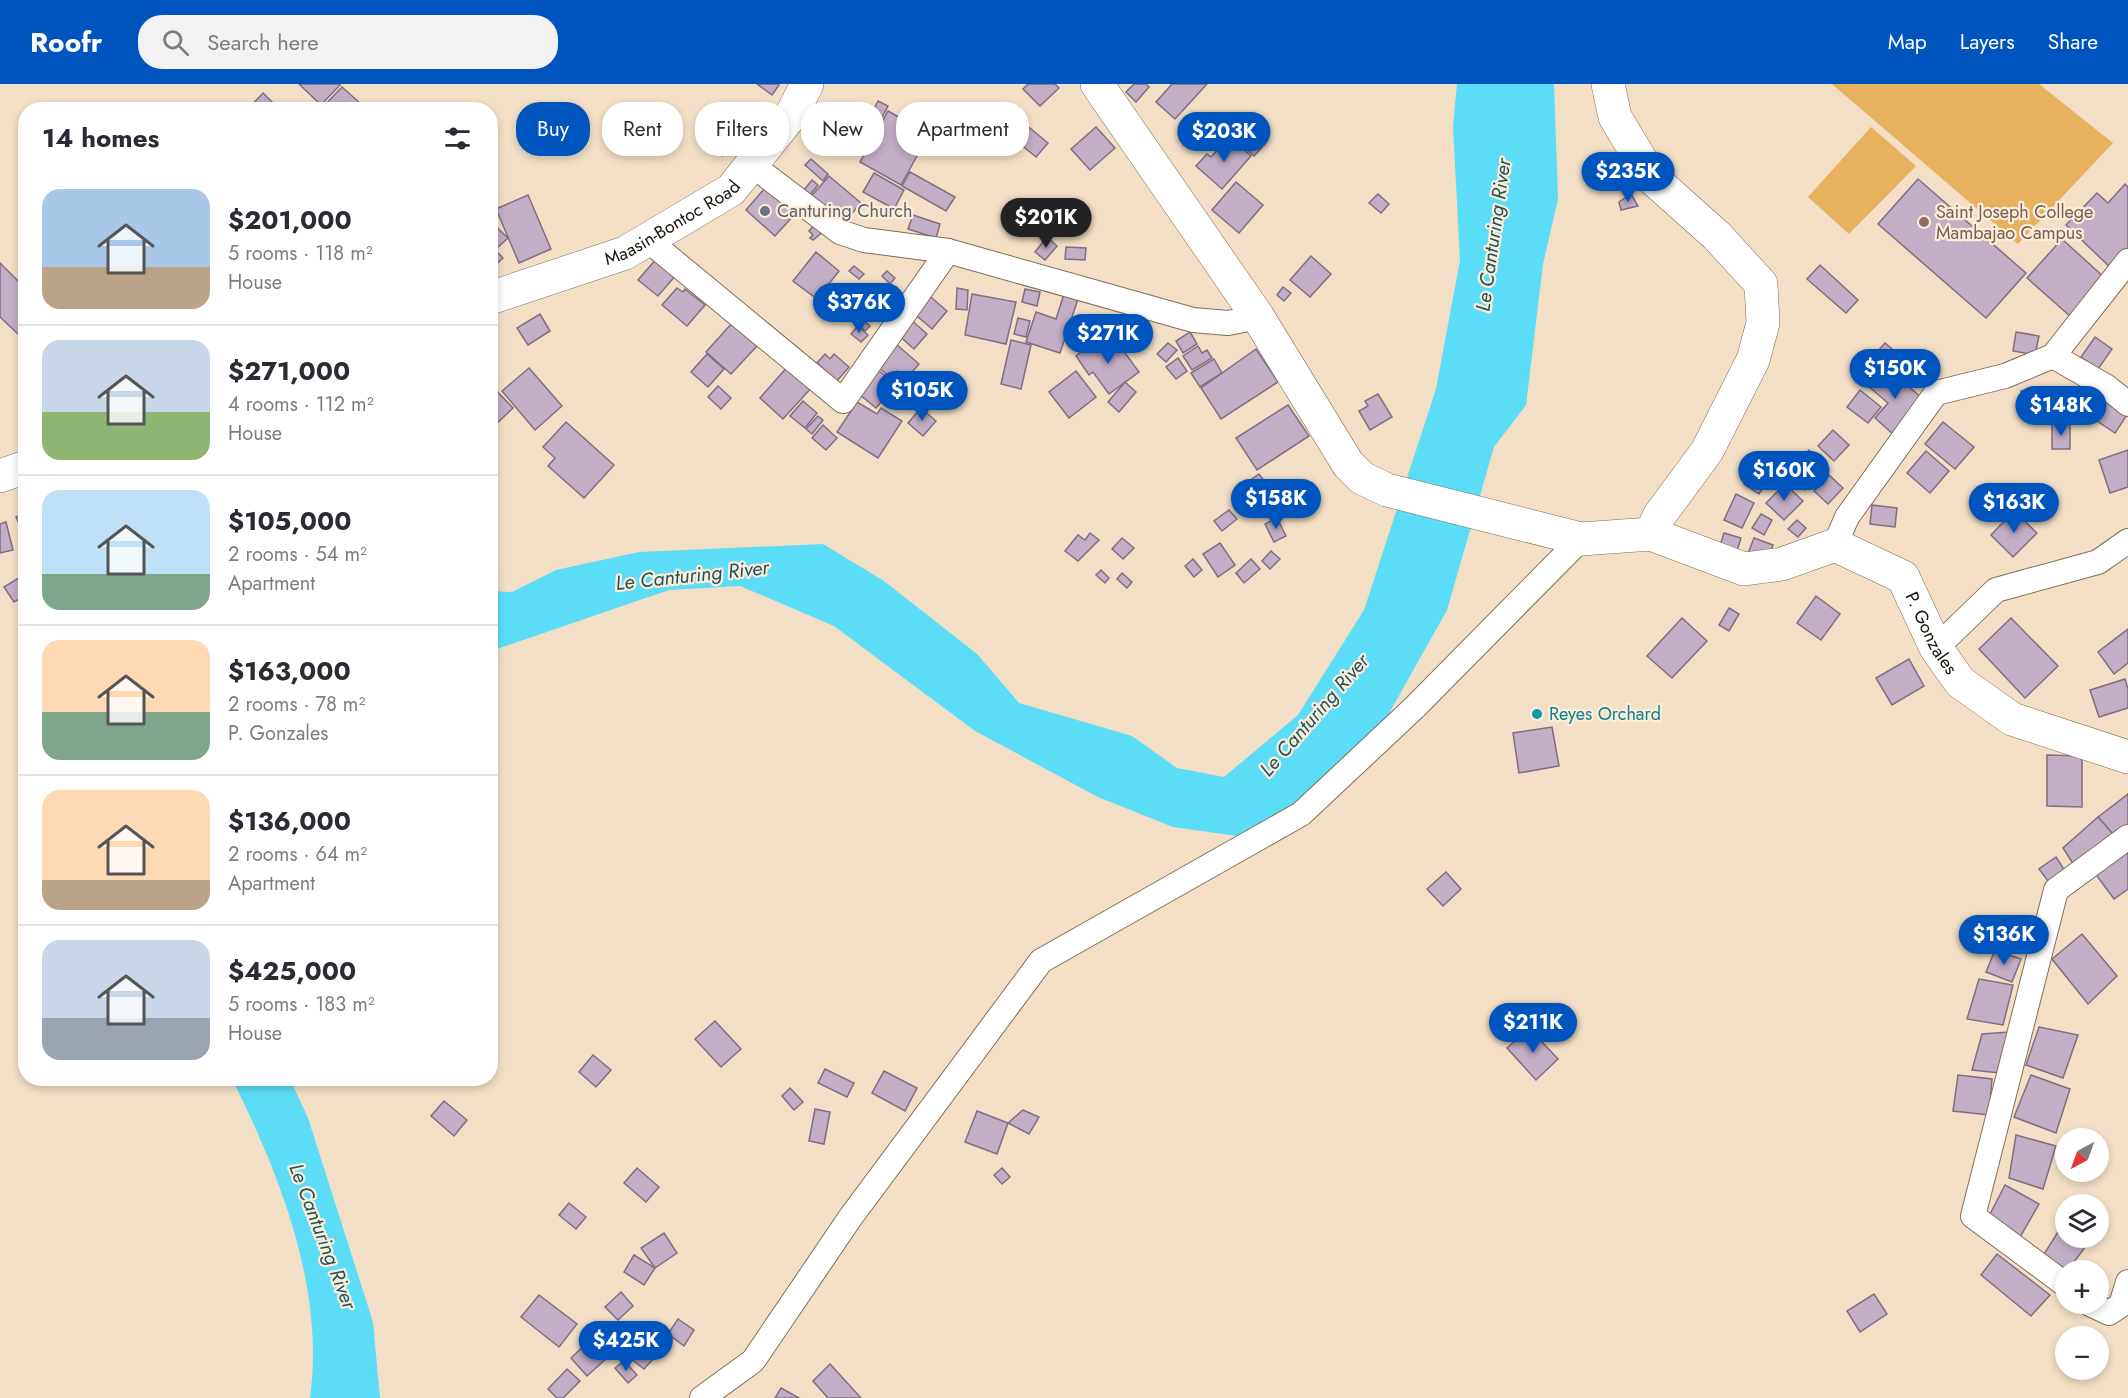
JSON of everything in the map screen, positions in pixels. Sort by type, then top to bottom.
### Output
[{"type":"street","name":"Maasin-Bontoc Road","points":[[498,295],[626,253],[731,190],[792,114],[807,84]]},
{"type":"street","points":[[1097,84],[1258,317],[1348,464],[1362,478],[1387,490],[1518,525],[1581,539],[1652,534],[1744,569],[1782,564],[1835,545],[1847,517],[1936,393],[2005,376],[2054,356],[2128,261]]},
{"type":"street","points":[[1608,84],[1615,117],[1651,177],[1717,236],[1761,284],[1763,323],[1753,360],[1707,451],[1659,516],[1652,534]]},
{"type":"street","points":[[753,165],[840,232],[864,240],[948,251],[1192,320],[1228,323],[1258,317]]},
{"type":"street","points":[[649,241],[843,401],[948,251]]},
{"type":"street","points":[[2054,356],[2107,387],[2128,404]]},
{"type":"street","points":[[0,476],[18,470]]},
{"type":"street","points":[[702,1398],[753,1361],[849,1218],[1041,962],[1301,814],[1423,698],[1581,539]]},
{"type":"street","points":[[1936,648],[1996,590],[2098,562],[2128,541]]},
{"type":"street","name":"P. Gonzales","points":[[1835,545],[1903,577],[1936,648],[1960,682],[2013,720],[2128,758]]},
{"type":"street","points":[[2055,1277],[1973,1216],[2056,890],[2128,837]]},
{"type":"street","points":[[2109,1313],[2121,1305],[2128,1282]]},
{"type":"shaded area","points":[[1832,84],[2039,84],[2113,143],[2018,244]]},
{"type":"shaded area","points":[[1871,127],[1916,166],[1849,234],[1808,197]]},
{"type":"water","name":"Le Canturing River","points":[[1457,84],[1554,84],[1558,199],[1543,264],[1526,405],[1494,447],[1447,610],[1377,735],[1251,838],[1173,827],[1098,797],[975,731],[834,626],[740,586],[669,590],[498,649],[498,591],[512,592],[556,570],[639,552],[823,544],[884,581],[977,654],[1019,703],[1132,736],[1177,768],[1224,777],[1298,715],[1364,610],[1436,389],[1460,260],[1453,126]]},
{"type":"water","name":"Le Canturing River","points":[[235,1086],[293,1086],[308,1118],[373,1322],[380,1398],[310,1398],[313,1357],[311,1315],[305,1274],[282,1193]]},
{"type":"building","points":[[299,84],[340,84],[324,102],[318,102]]},
{"type":"building","points":[[757,84],[778,84],[779,85],[772,95]]},
{"type":"building","points":[[1028,84],[1055,84],[1059,88],[1040,106],[1023,89]]},
{"type":"building","points":[[1134,84],[1146,84],[1149,87],[1136,102],[1126,92]]},
{"type":"building","points":[[1172,84],[1207,84],[1175,119],[1156,102]]},
{"type":"building","points":[[342,87],[359,102],[328,102]]},
{"type":"building","points":[[263,93],[272,102],[255,102]]},
{"type":"building","points":[[888,111],[896,115],[896,156],[917,156],[901,185],[860,162],[863,156],[884,156],[884,118]]},
{"type":"building","points":[[1029,127],[1048,143],[1036,157],[1029,151]]},
{"type":"building","points":[[1096,127],[1115,148],[1090,170],[1071,149]]},
{"type":"building","points":[[1249,135],[1262,147],[1254,156],[1240,144]]},
{"type":"building","points":[[1229,137],[1251,156],[1222,189],[1196,166],[1207,154],[1211,157]]},
{"type":"building","points":[[811,159],[828,174],[823,181],[805,165]]},
{"type":"building","points":[[910,172],[955,197],[946,211],[902,186]]},
{"type":"building","points":[[874,173],[904,190],[894,209],[863,192]]},
{"type":"building","points":[[829,176],[861,203],[840,227],[808,200]]},
{"type":"building","points":[[1918,179],[2026,273],[1986,318],[1878,224]]},
{"type":"building","points":[[812,180],[818,185],[806,200],[800,195]]},
{"type":"building","points":[[1236,182],[1263,205],[1239,233],[1212,210]]},
{"type":"building","points":[[2125,184],[2128,187],[2128,256],[2114,271],[2066,225],[2097,193],[2108,203]]},
{"type":"building","name":"Canturing Church","points":[[765,188],[795,214],[775,236],[746,210]]},
{"type":"building","points":[[1378,194],[1389,204],[1381,213],[1369,203]]},
{"type":"building","points":[[1631,194],[1638,206],[1621,210],[1619,202]]},
{"type":"building","points":[[528,195],[551,249],[519,263],[498,214],[498,208]]},
{"type":"building","points":[[913,215],[940,224],[936,238],[908,229]]},
{"type":"building","points":[[816,223],[824,231],[813,240],[810,238],[813,235],[809,231]]},
{"type":"building","points":[[498,229],[508,238],[498,247]]},
{"type":"building","points":[[1047,237],[1057,246],[1045,260],[1035,252]]},
{"type":"building","points":[[2062,239],[2106,279],[2071,317],[2027,278]]},
{"type":"building","points":[[1066,247],[1086,248],[1085,260],[1065,259]]},
{"type":"building","points":[[816,252],[839,271],[817,299],[793,281]]},
{"type":"building","points":[[498,253],[503,258],[498,263]]},
{"type":"building","points":[[1311,256],[1331,274],[1310,297],[1290,280]]},
{"type":"building","points":[[657,258],[676,275],[658,296],[638,280]]},
{"type":"building","points":[[0,263],[18,281],[18,334],[0,317]]},
{"type":"building","points":[[1820,265],[1858,300],[1846,313],[1807,279]]},
{"type":"building","points":[[854,266],[864,274],[859,279],[849,271]]},
{"type":"building","points":[[887,271],[895,278],[890,284],[882,276]]},
{"type":"building","points":[[1283,287],[1291,293],[1284,301],[1277,295]]},
{"type":"building","points":[[677,288],[683,292],[685,289],[705,305],[687,326],[662,305]]},
{"type":"building","points":[[957,288],[968,290],[967,310],[956,309]]},
{"type":"building","points":[[1025,289],[1040,292],[1037,306],[1022,302]]},
{"type":"building","points":[[925,292],[947,311],[932,329],[910,310]]},
{"type":"building","points":[[972,294],[1016,302],[1006,344],[965,335]]},
{"type":"building","points":[[1064,294],[1078,299],[1060,353],[1026,342],[1036,312],[1056,319]]},
{"type":"building","points":[[540,314],[550,331],[528,345],[517,328]]},
{"type":"building","points":[[909,318],[927,334],[914,349],[896,333]]},
{"type":"building","points":[[1018,318],[1030,321],[1026,337],[1014,334]]},
{"type":"building","points":[[863,320],[870,326],[865,331],[859,325]]},
{"type":"building","points":[[732,323],[757,346],[731,374],[706,352]]},
{"type":"building","points":[[858,326],[868,335],[861,342],[851,334]]},
{"type":"building","points":[[1190,332],[1197,344],[1183,353],[1176,341]]},
{"type":"building","points":[[2016,332],[2039,336],[2035,355],[2013,351]]},
{"type":"building","points":[[2095,337],[2112,349],[2098,369],[2081,357]]},
{"type":"building","points":[[1114,338],[1139,372],[1109,394],[1093,372],[1089,375],[1076,356],[1095,342],[1100,349]]},
{"type":"building","points":[[1011,340],[1031,345],[1021,389],[1001,384]]},
{"type":"building","points":[[1168,343],[1177,350],[1166,362],[1157,354]]},
{"type":"building","points":[[1885,343],[1908,362],[1900,372],[1877,352]]},
{"type":"building","points":[[896,344],[919,364],[906,379],[897,371],[891,378],[877,366]]},
{"type":"building","points":[[1198,346],[1202,353],[1207,350],[1212,358],[1192,370],[1183,356]]},
{"type":"building","points":[[1256,349],[1278,382],[1221,419],[1201,388]]},
{"type":"building","points":[[707,354],[724,369],[708,387],[691,372]]},
{"type":"building","points":[[825,354],[830,359],[834,354],[849,367],[837,381],[817,363]]},
{"type":"building","points":[[1178,358],[1187,371],[1176,379],[1166,367]]},
{"type":"building","points":[[1214,359],[1222,373],[1200,387],[1191,373]]},
{"type":"building","points":[[789,365],[813,386],[783,419],[760,398]]},
{"type":"building","points":[[1886,366],[1925,401],[1894,435],[1875,418],[1888,403],[1868,386]]},
{"type":"building","points":[[529,368],[562,406],[535,430],[502,391]]},
{"type":"building","points":[[877,369],[896,385],[876,408],[859,394]]},
{"type":"building","points":[[1076,371],[1096,397],[1069,418],[1049,392]]},
{"type":"building","points":[[1125,382],[1136,392],[1119,412],[1108,402]]},
{"type":"building","points":[[718,386],[731,398],[721,409],[708,397]]},
{"type":"building","points":[[2060,388],[2062,412],[2023,415],[2021,391]]},
{"type":"building","points":[[1860,390],[1881,407],[1868,423],[1847,407]]},
{"type":"building","points":[[2091,391],[2127,415],[2115,433],[2079,409]]},
{"type":"building","points":[[498,392],[513,408],[498,422]]},
{"type":"building","points":[[1378,394],[1392,417],[1370,430],[1359,411],[1368,406],[1365,401]]},
{"type":"building","points":[[803,401],[817,413],[805,428],[790,416]]},
{"type":"building","points":[[857,402],[877,414],[881,408],[902,421],[878,458],[837,432]]},
{"type":"building","points":[[1288,405],[1309,436],[1257,470],[1236,438]]},
{"type":"building","points":[[921,408],[936,421],[923,436],[908,423]]},
{"type":"building","points":[[818,416],[823,420],[812,434],[806,429]]},
{"type":"building","points":[[566,422],[614,465],[584,498],[548,466],[555,458],[543,447]]},
{"type":"building","points":[[1943,422],[1974,447],[1955,469],[1925,444]]},
{"type":"building","points":[[2052,424],[2070,424],[2070,449],[2052,449]]},
{"type":"building","points":[[823,425],[837,438],[826,450],[812,438]]},
{"type":"building","points":[[1833,430],[1849,445],[1834,461],[1818,446]]},
{"type":"building","points":[[1809,450],[1827,467],[1805,490],[1787,472]]},
{"type":"building","points":[[2128,450],[2128,487],[2110,493],[2099,460]]},
{"type":"building","points":[[1926,451],[1949,471],[1930,493],[1907,473]]},
{"type":"building","points":[[1752,473],[1766,483],[1759,494],[1744,484]]},
{"type":"building","points":[[1259,474],[1274,494],[1254,509],[1239,488]]},
{"type":"building","points":[[1829,475],[1843,488],[1828,504],[1814,491]]},
{"type":"building","points":[[1785,484],[1803,501],[1784,520],[1766,503]]},
{"type":"building","points":[[1736,494],[1754,503],[1742,528],[1724,520]]},
{"type":"building","points":[[1872,505],[1897,508],[1895,527],[1870,524]]},
{"type":"building","points":[[1229,510],[1237,519],[1222,531],[1214,521]]},
{"type":"building","points":[[2014,511],[2037,533],[2013,557],[1991,535]]},
{"type":"building","points":[[1761,514],[1772,520],[1764,535],[1752,528]]},
{"type":"building","points":[[1277,518],[1286,536],[1274,542],[1265,524]]},
{"type":"building","points":[[1797,520],[1806,528],[1798,537],[1788,529]]},
{"type":"building","points":[[6,522],[13,550],[0,553],[0,524]]},
{"type":"building","points":[[1090,533],[1099,540],[1078,561],[1065,551],[1078,535],[1085,540]]},
{"type":"building","points":[[1724,533],[1741,538],[1734,561],[1717,555]]},
{"type":"building","points":[[1122,538],[1134,548],[1123,559],[1112,549]]},
{"type":"building","points":[[1754,538],[1773,545],[1766,563],[1747,556]]},
{"type":"building","points":[[1220,543],[1235,565],[1218,577],[1203,554]]},
{"type":"building","points":[[1271,551],[1280,559],[1270,569],[1262,561]]},
{"type":"building","points":[[1193,559],[1202,570],[1194,577],[1185,566]]},
{"type":"building","points":[[1251,559],[1260,569],[1244,583],[1236,573]]},
{"type":"building","points":[[1101,570],[1109,578],[1105,583],[1096,575]]},
{"type":"building","points":[[1122,573],[1132,582],[1127,588],[1117,579]]},
{"type":"building","points":[[18,578],[18,600],[14,602],[4,587]]},
{"type":"building","points":[[1816,596],[1840,614],[1821,640],[1797,623]]},
{"type":"building","points":[[1729,608],[1739,614],[1729,631],[1719,625]]},
{"type":"building","points":[[1682,618],[1707,641],[1672,678],[1647,656]]},
{"type":"building","points":[[2011,618],[2058,666],[2025,698],[1979,649]]},
{"type":"building","points":[[2128,629],[2128,663],[2114,674],[2098,652]]},
{"type":"building","points":[[1909,659],[1924,686],[1892,705],[1876,678]]},
{"type":"building","points":[[2125,679],[2128,689],[2128,708],[2099,717],[2090,690]]},
{"type":"building","points":[[1552,727],[1559,766],[1519,773],[1513,733]]},
{"type":"building","points":[[2047,755],[2082,756],[2082,807],[2047,806]]},
{"type":"building","points":[[2128,794],[2128,833],[2119,841],[2098,817]]},
{"type":"building","points":[[2098,817],[2119,841],[2077,870],[2063,848]]},
{"type":"building","points":[[2128,847],[2128,889],[2114,899],[2094,872]]},
{"type":"building","points":[[2056,857],[2067,874],[2051,885],[2039,869]]},
{"type":"building","points":[[1446,872],[1461,889],[1443,906],[1427,889]]},
{"type":"building","points":[[2082,934],[2117,976],[2088,1004],[2052,959]]},
{"type":"building","points":[[1995,950],[2021,959],[2012,982],[1986,972]]},
{"type":"building","points":[[1979,979],[2013,985],[2003,1025],[1967,1019]]},
{"type":"building","points":[[715,1021],[741,1049],[721,1067],[695,1039]]},
{"type":"building","points":[[2039,1027],[2078,1035],[2063,1078],[2026,1065]]},
{"type":"building","points":[[1529,1028],[1558,1059],[1536,1080],[1507,1048]]},
{"type":"building","points":[[2009,1032],[2000,1073],[1972,1070],[1982,1034]]},
{"type":"building","points":[[593,1055],[611,1070],[596,1087],[579,1072]]},
{"type":"building","points":[[825,1069],[854,1083],[847,1097],[818,1083]]},
{"type":"building","points":[[884,1071],[917,1088],[905,1111],[872,1093]]},
{"type":"building","points":[[1958,1075],[1992,1079],[1989,1115],[1953,1111]]},
{"type":"building","points":[[2031,1075],[2070,1089],[2055,1133],[2014,1117]]},
{"type":"building","points":[[790,1088],[803,1102],[794,1110],[782,1096]]},
{"type":"building","points":[[444,1101],[467,1120],[454,1136],[431,1116]]},
{"type":"building","points":[[815,1109],[830,1112],[824,1144],[809,1141]]},
{"type":"building","points":[[1023,1110],[1039,1117],[1029,1134],[1008,1123]]},
{"type":"building","points":[[977,1111],[1008,1123],[997,1154],[965,1142]]},
{"type":"building","points":[[2016,1135],[2055,1146],[2043,1189],[2009,1178]]},
{"type":"building","points":[[637,1168],[659,1187],[646,1202],[624,1183]]},
{"type":"building","points":[[1002,1168],[1010,1177],[1002,1184],[994,1175]]},
{"type":"building","points":[[2005,1185],[2039,1204],[2019,1239],[1988,1218]]},
{"type":"building","points":[[569,1203],[586,1217],[576,1229],[559,1215]]},
{"type":"building","points":[[664,1233],[677,1253],[655,1268],[641,1248]]},
{"type":"building","points":[[2055,1237],[2055,1248],[2084,1248],[2076,1260],[2055,1260],[2055,1265],[2041,1259]]},
{"type":"building","points":[[1997,1254],[2050,1295],[2031,1316],[1981,1275]]},
{"type":"building","points":[[634,1255],[655,1268],[644,1285],[624,1272]]},
{"type":"building","points":[[621,1292],[633,1306],[618,1320],[605,1307]]},
{"type":"building","points":[[1874,1294],[1887,1314],[1860,1332],[1847,1311]]},
{"type":"building","points":[[539,1295],[577,1324],[559,1347],[521,1317]]},
{"type":"building","points":[[678,1319],[694,1330],[684,1346],[668,1334]]},
{"type":"building","points":[[590,1340],[607,1358],[587,1376],[571,1358]]},
{"type":"building","points":[[641,1346],[654,1358],[644,1369],[630,1358]]},
{"type":"building","points":[[624,1361],[637,1375],[628,1383],[615,1368]]},
{"type":"building","points":[[830,1364],[861,1398],[828,1398],[813,1381]]},
{"type":"building","points":[[567,1369],[580,1381],[563,1398],[557,1398],[548,1389]]},
{"type":"building","points":[[781,1388],[799,1398],[775,1398]]},
{"type":"place","name":"Canturing Church","points":[[765,211]]},
{"type":"place","name":"Saint Joseph College Mambajao Campus","points":[[1924,222]]},
{"type":"place","name":"Reyes Orchard","points":[[1537,714]]}]
